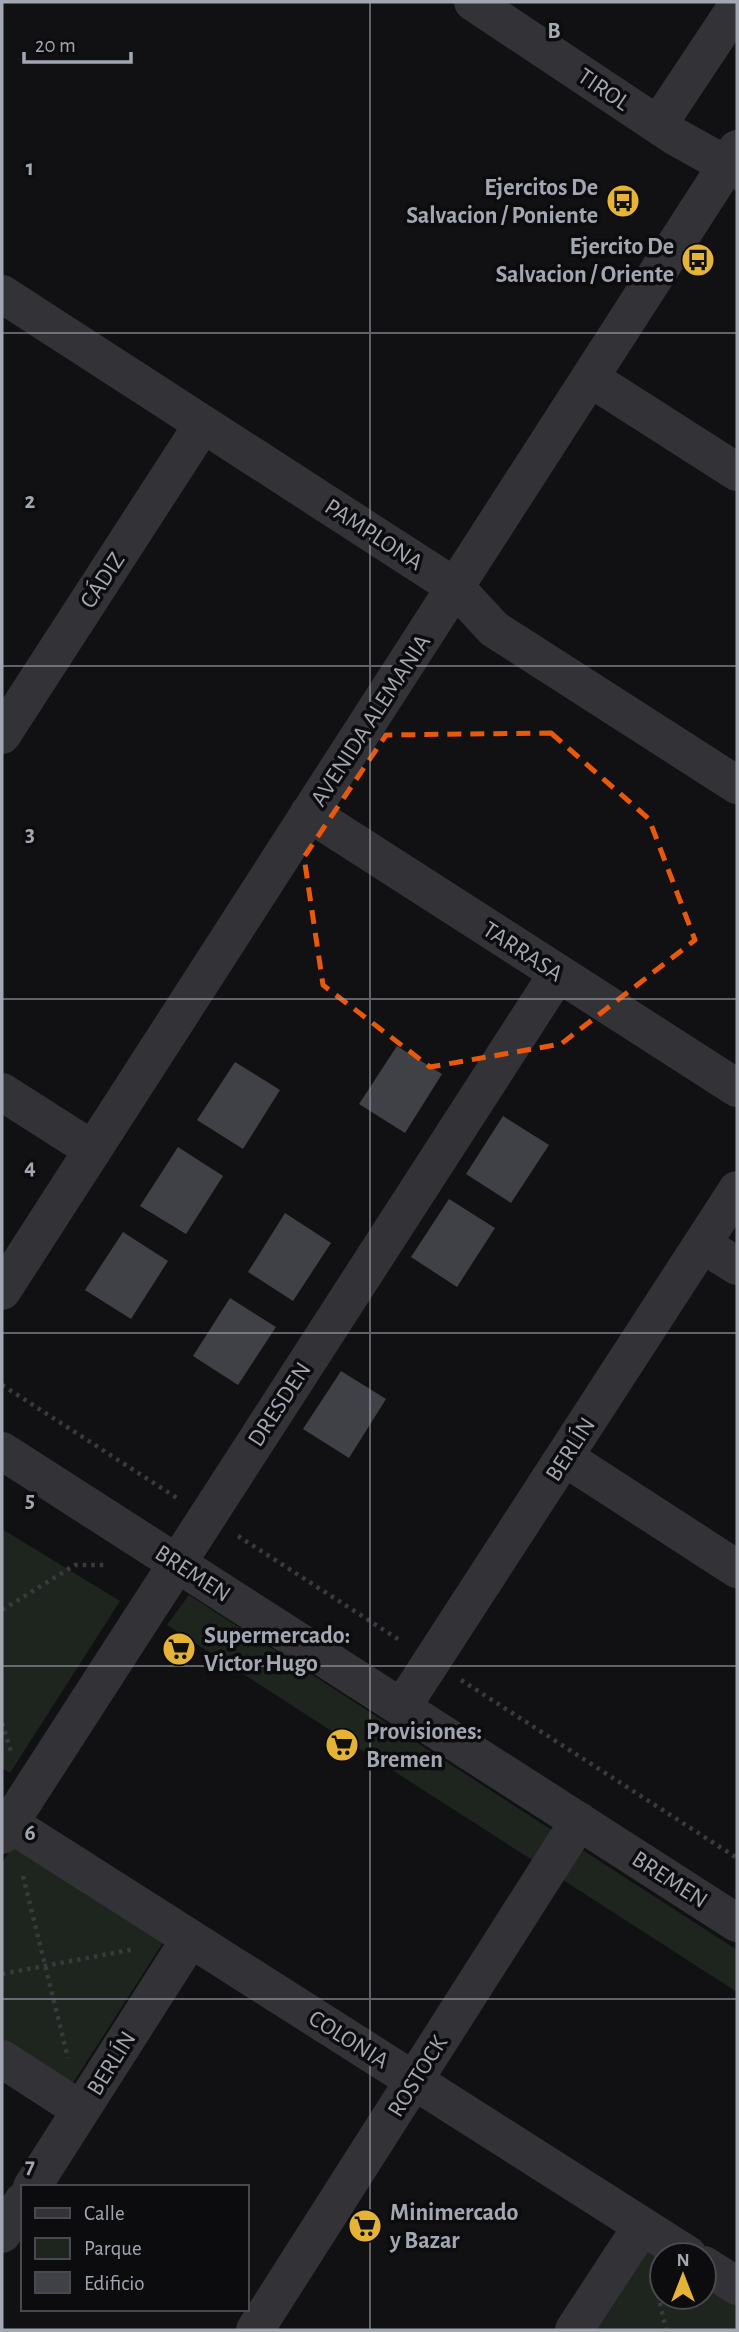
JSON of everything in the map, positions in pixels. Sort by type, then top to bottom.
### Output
[{"type":"street","name":"TIROL","points":[[473,2],[658,125],[734,162]]},
{"type":"street","points":[[658,125],[737,6]]},
{"type":"street","name":"AVENIDA ALEMANIA","points":[[2,1291],[590,378],[734,162]]},
{"type":"street","name":"PAMPLONA","points":[[2,294],[456,587],[494,629],[737,785]]},
{"type":"street","points":[[590,378],[737,472]]},
{"type":"street","name":"CÁDIZ","points":[[2,735],[203,424]]},
{"type":"street","name":"TARRASA","points":[[309,813],[737,1088]]},
{"type":"street","name":"DRESDEN","points":[[6,1829],[558,973]]},
{"type":"street","points":[[2,1091],[93,1150]]},
{"type":"street","name":"BERLÍN","points":[[402,1707],[737,1190]]},
{"type":"street","points":[[702,1244],[737,1266]]},
{"type":"street","name":"BREMEN","points":[[2,1451],[737,1923]]},
{"type":"street","points":[[564,1457],[737,1569]]},
{"type":"street","name":"ROSTOCK","points":[[255,2330],[579,1821]]},
{"type":"street","name":"COLONIA","points":[[6,1829],[190,1938],[666,2241]]},
{"type":"street","name":"BERLÍN","points":[[33,2185],[190,1938]]},
{"type":"street","points":[[2,2059],[81,2110]]},
{"type":"street","points":[[2,2234],[21,2204]]},
{"type":"street","points":[[574,2330],[642,2226]]},
{"type":"street","points":[[718,2274],[737,2286]]},
{"type":"path","points":[[2,1385],[737,1858]]},
{"type":"path","points":[[2,1610],[75,1565],[114,1564]]},
{"type":"path","points":[[6,1829],[45,1966],[81,2110]]},
{"type":"path","points":[[2,1974],[190,1938]]},
{"type":"highlighted area","points":[[551,733],[649,819],[695,940],[561,1044],[430,1067],[323,985],[304,857],[386,735]]},
{"type":"green space","points":[[2,1529],[120,1601],[10,1773],[2,1768]]},
{"type":"green space","points":[[189,1595],[737,1950],[737,1992],[167,1625]]},
{"type":"green space","points":[[15,1842],[166,1938],[71,2086],[2,2042],[2,1863]]},
{"type":"green space","points":[[648,2250],[648,2311],[718,2311],[718,2288],[737,2301],[737,2330],[595,2330]]},
{"type":"building","points":[[397,1046],[442,1074],[405,1133],[359,1104]]},
{"type":"building","points":[[235,1062],[280,1090],[243,1149],[197,1120]]},
{"type":"building","points":[[503,1116],[549,1145],[511,1203],[466,1174]]},
{"type":"building","points":[[178,1147],[223,1176],[186,1234],[140,1206]]},
{"type":"building","points":[[449,1199],[495,1228],[457,1287],[411,1257]]},
{"type":"building","points":[[285,1213],[331,1243],[293,1301],[248,1272]]},
{"type":"building","points":[[123,1232],[168,1261],[131,1319],[85,1290]]},
{"type":"building","points":[[230,1298],[276,1327],[238,1385],[193,1356]]},
{"type":"building","points":[[341,1371],[386,1399],[349,1458],[303,1429]]},
{"type":"place","name":"Ejercitos De Salvacion / Poniente","points":[[623,201]]},
{"type":"place","name":"Ejercito De Salvacion / Oriente","points":[[698,260]]},
{"type":"place","name":"Supermercado: Victor Hugo","points":[[179,1649]]},
{"type":"place","name":"Provisiones: Bremen","points":[[342,1745]]},
{"type":"place","name":"Minimercado y Bazar","points":[[365,2226]]}]
